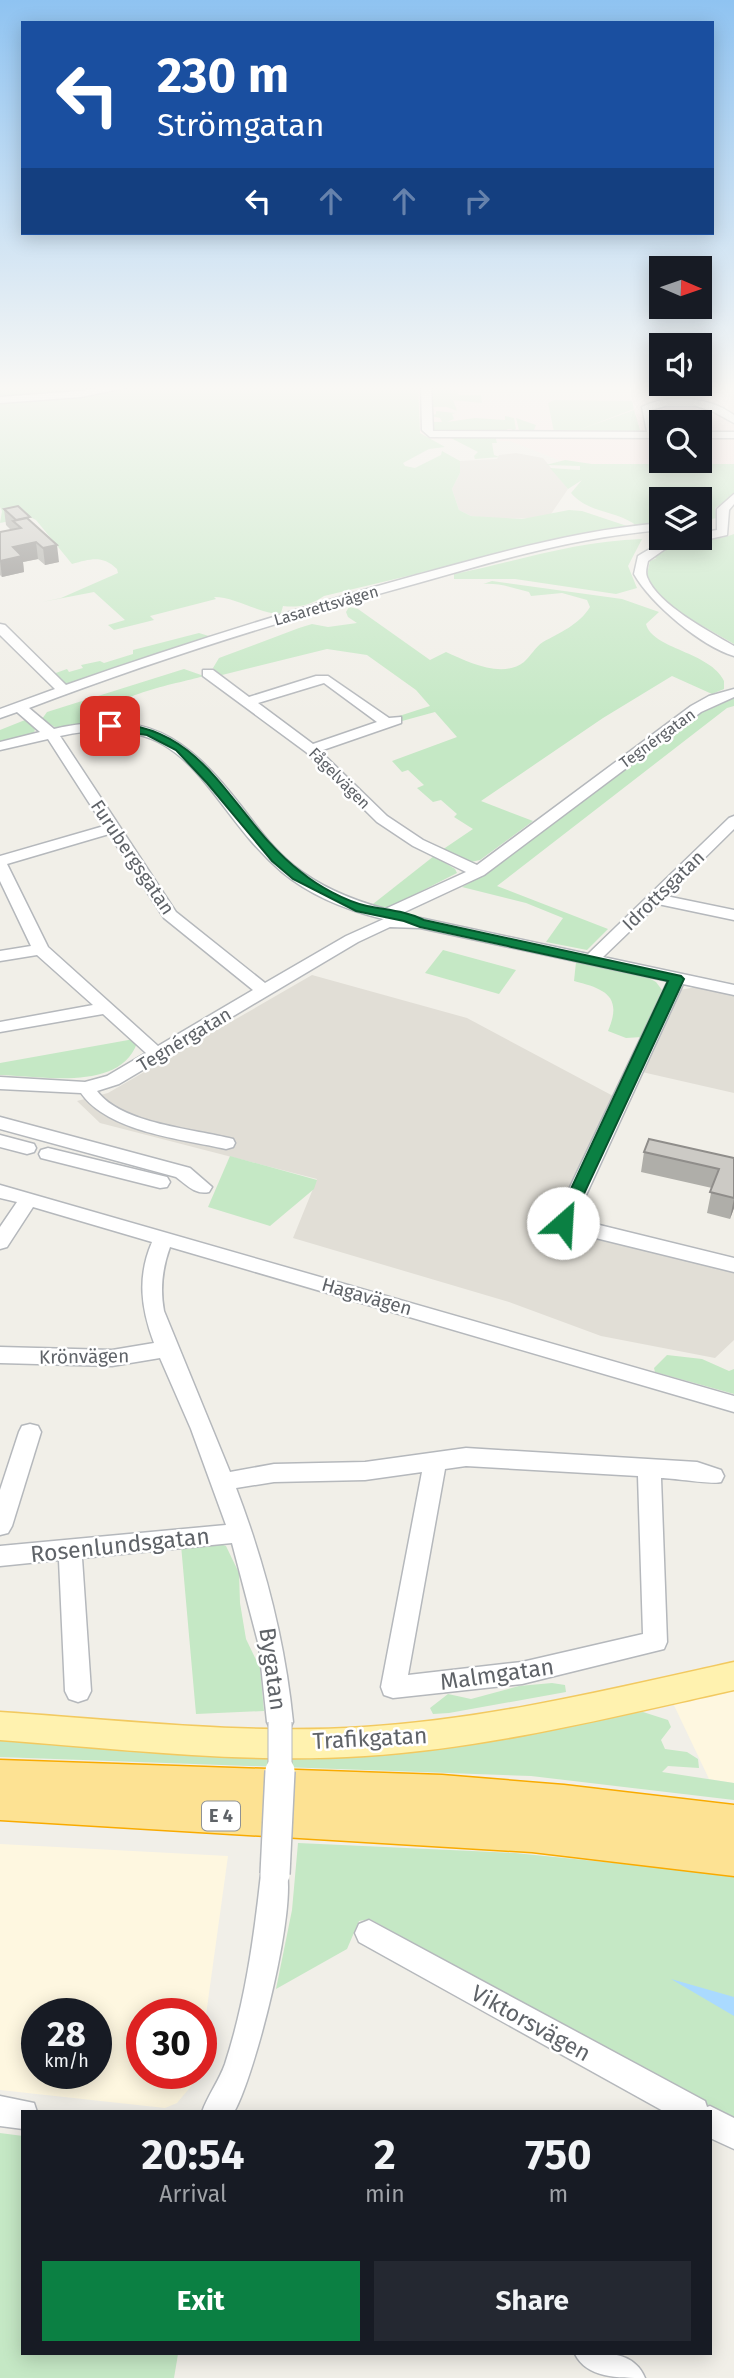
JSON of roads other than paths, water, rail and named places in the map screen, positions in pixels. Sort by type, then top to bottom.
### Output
[{"type":"highway","name":"E 4","points":[[0,1777],[442,1792],[564,1802],[734,1823]]},
{"type":"highway","name":"E 4","points":[[0,1803],[533,1834],[734,1858]]},
{"type":"main road","name":"Trafikgatan","points":[[0,1726],[182,1739],[331,1742],[411,1738],[522,1721],[734,1676]]},
{"type":"street","points":[[712,535],[723,533],[729,524],[723,509],[734,497]]},
{"type":"street","name":"Lasarettsvägen","points":[[0,715],[221,636],[342,599],[518,553],[606,534],[649,529]]},
{"type":"street","points":[[650,550],[640,566],[643,583],[662,607],[734,652]]},
{"type":"street","points":[[0,620],[65,691]]},
{"type":"street","name":"Fågelvägen","points":[[208,673],[312,749],[361,801],[382,819],[418,843],[478,872]]},
{"type":"street","points":[[247,702],[321,679],[328,680],[392,721],[312,749]]},
{"type":"street","name":"Tegnérgatan","points":[[0,1083],[86,1088],[124,1075],[391,916],[478,872],[687,715],[714,699],[734,694]]},
{"type":"street","name":"Furubergsgatan","points":[[19,707],[52,735],[176,921],[264,991]]},
{"type":"street","points":[[0,746],[87,728],[130,727],[180,747],[212,780],[287,868],[324,892],[360,909],[734,990]]},
{"type":"street","name":"Idrottsgatan","points":[[592,959],[734,821]]},
{"type":"street","points":[[113,828],[0,863],[41,948],[158,1054]]},
{"type":"street","points":[[712,843],[734,847]]},
{"type":"street","points":[[654,898],[734,915]]},
{"type":"street","points":[[0,956],[41,948]]},
{"type":"street","points":[[677,979],[563,1223],[734,1265]]},
{"type":"street","points":[[0,1027],[107,1008]]},
{"type":"street","points":[[86,1088],[89,1097],[115,1115],[226,1143]]},
{"type":"street","points":[[0,1123],[183,1172],[202,1187]]},
{"type":"street","points":[[0,1141],[27,1149]]},
{"type":"street","points":[[48,1154],[160,1182]]},
{"type":"street","name":"Hagavägen","points":[[0,1191],[734,1404]]},
{"type":"street","points":[[0,1242],[29,1199]]},
{"type":"street","name":"Bygatan","points":[[164,1238],[156,1256],[152,1280],[154,1310],[240,1533],[263,1605],[279,1696],[281,1756],[275,1874],[254,2007],[228,2098],[219,2110]]},
{"type":"street","name":"Krönvägen","points":[[0,1355],[112,1358],[139,1356],[167,1349]]},
{"type":"street","points":[[0,1527],[30,1432]]},
{"type":"street","points":[[222,1482],[274,1473],[365,1471],[466,1457],[697,1471],[713,1476]]},
{"type":"street","name":"Malmgatan","points":[[435,1460],[393,1687],[522,1673],[655,1642],[649,1468]]},
{"type":"street","name":"Rosenlundsgatan","points":[[0,1556],[240,1533]]},
{"type":"street","points":[[70,1550],[78,1691]]},
{"type":"street","name":"Viktorsvägen","points":[[369,1933],[690,2110]]},
{"type":"street","points":[[0,2111],[21,2114]]},
{"type":"street","points":[[712,2123],[734,2134]]},
{"type":"street","points":[[594,2355],[629,2378]]},
{"type":"water","points":[[671,1979],[734,1997],[734,2016]]}]
